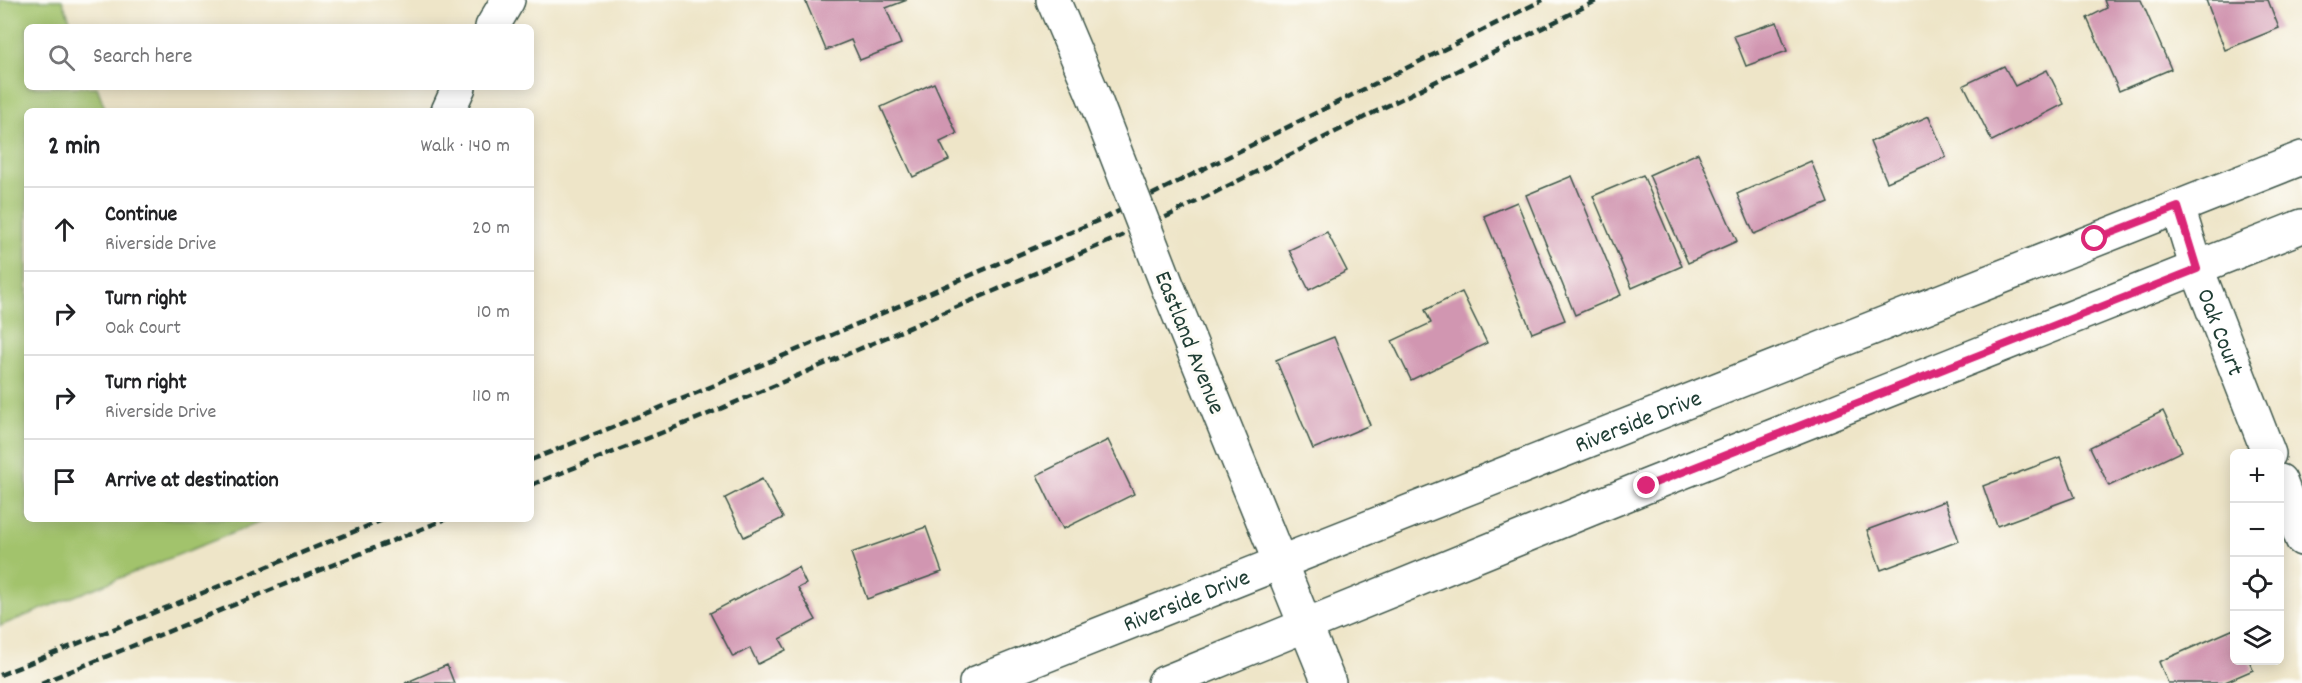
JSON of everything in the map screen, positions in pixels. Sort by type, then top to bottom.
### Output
[{"type":"street","points":[[494,24],[508,0]]},
{"type":"street","name":"Eastland Avenue","points":[[1053,0],[1329,683]]},
{"type":"street","points":[[449,108],[458,90]]},
{"type":"street","name":"Riverside Drive","points":[[976,683],[2302,158]]},
{"type":"street","name":"Oak Court","points":[[2178,207],[2197,269],[2267,449]]},
{"type":"street","points":[[1164,683],[1647,486],[2302,226]]},
{"type":"street","points":[[2284,492],[2302,539]]},
{"type":"green space","points":[[0,0],[62,0],[72,24],[24,24],[24,90],[98,90],[105,108],[24,108],[24,522],[260,522],[0,626]]},
{"type":"building","points":[[805,0],[907,0],[886,8],[901,44],[860,60],[851,40],[826,50]]},
{"type":"building","points":[[2104,0],[2141,0],[2171,69],[2119,91],[2087,18],[2107,8]]},
{"type":"building","points":[[2206,0],[2268,0],[2279,28],[2225,50]]},
{"type":"building","points":[[1777,22],[1787,51],[1746,66],[1734,36]]},
{"type":"building","points":[[2004,66],[2015,86],[2047,70],[2064,104],[1992,141],[1964,85]]},
{"type":"building","points":[[934,83],[957,134],[940,142],[949,160],[913,177],[881,107]]},
{"type":"building","points":[[1929,116],[1946,157],[1887,182],[1870,142]]},
{"type":"building","points":[[1698,153],[1737,241],[1688,263],[1649,175]]},
{"type":"building","points":[[1811,161],[1828,203],[1754,234],[1737,194]]},
{"type":"building","points":[[1643,175],[1682,266],[1632,288],[1593,196]]},
{"type":"building","points":[[1572,176],[1621,295],[1575,315],[1526,195]]},
{"type":"building","points":[[1517,202],[1565,320],[1532,333],[1484,216]]},
{"type":"building","points":[[1327,232],[1347,271],[1309,290],[1289,250]]},
{"type":"building","points":[[1462,292],[1487,343],[1411,380],[1392,341],[1431,323],[1425,310]]},
{"type":"building","points":[[1334,337],[1370,425],[1313,449],[1276,360]]},
{"type":"building","points":[[2163,411],[2182,451],[2109,486],[2090,447]]},
{"type":"building","points":[[1108,440],[1134,494],[1063,529],[1037,475]]},
{"type":"building","points":[[2060,457],[2075,497],[1997,526],[1983,486]]},
{"type":"building","points":[[762,479],[783,518],[744,537],[725,498]]},
{"type":"building","points":[[1945,501],[1959,541],[1881,570],[1867,530]]},
{"type":"building","points":[[926,527],[942,572],[867,599],[851,553]]},
{"type":"building","points":[[798,567],[806,584],[798,588],[816,620],[780,639],[786,650],[758,664],[750,648],[733,657],[710,613]]},
{"type":"building","points":[[2230,631],[2230,665],[2251,665],[2253,670],[2223,683],[2168,683],[2159,662]]},
{"type":"building","points":[[447,665],[454,683],[405,683]]},
{"type":"railway","points":[[534,459],[694,394],[1111,215],[1543,0]]},
{"type":"railway","points":[[534,484],[706,415],[1168,216],[1598,0]]},
{"type":"railway","points":[[0,675],[378,522]]},
{"type":"railway","points":[[41,683],[439,522]]},
{"type":"route","points":[[1647,486],[2197,269],[2178,207],[2095,239]]}]
